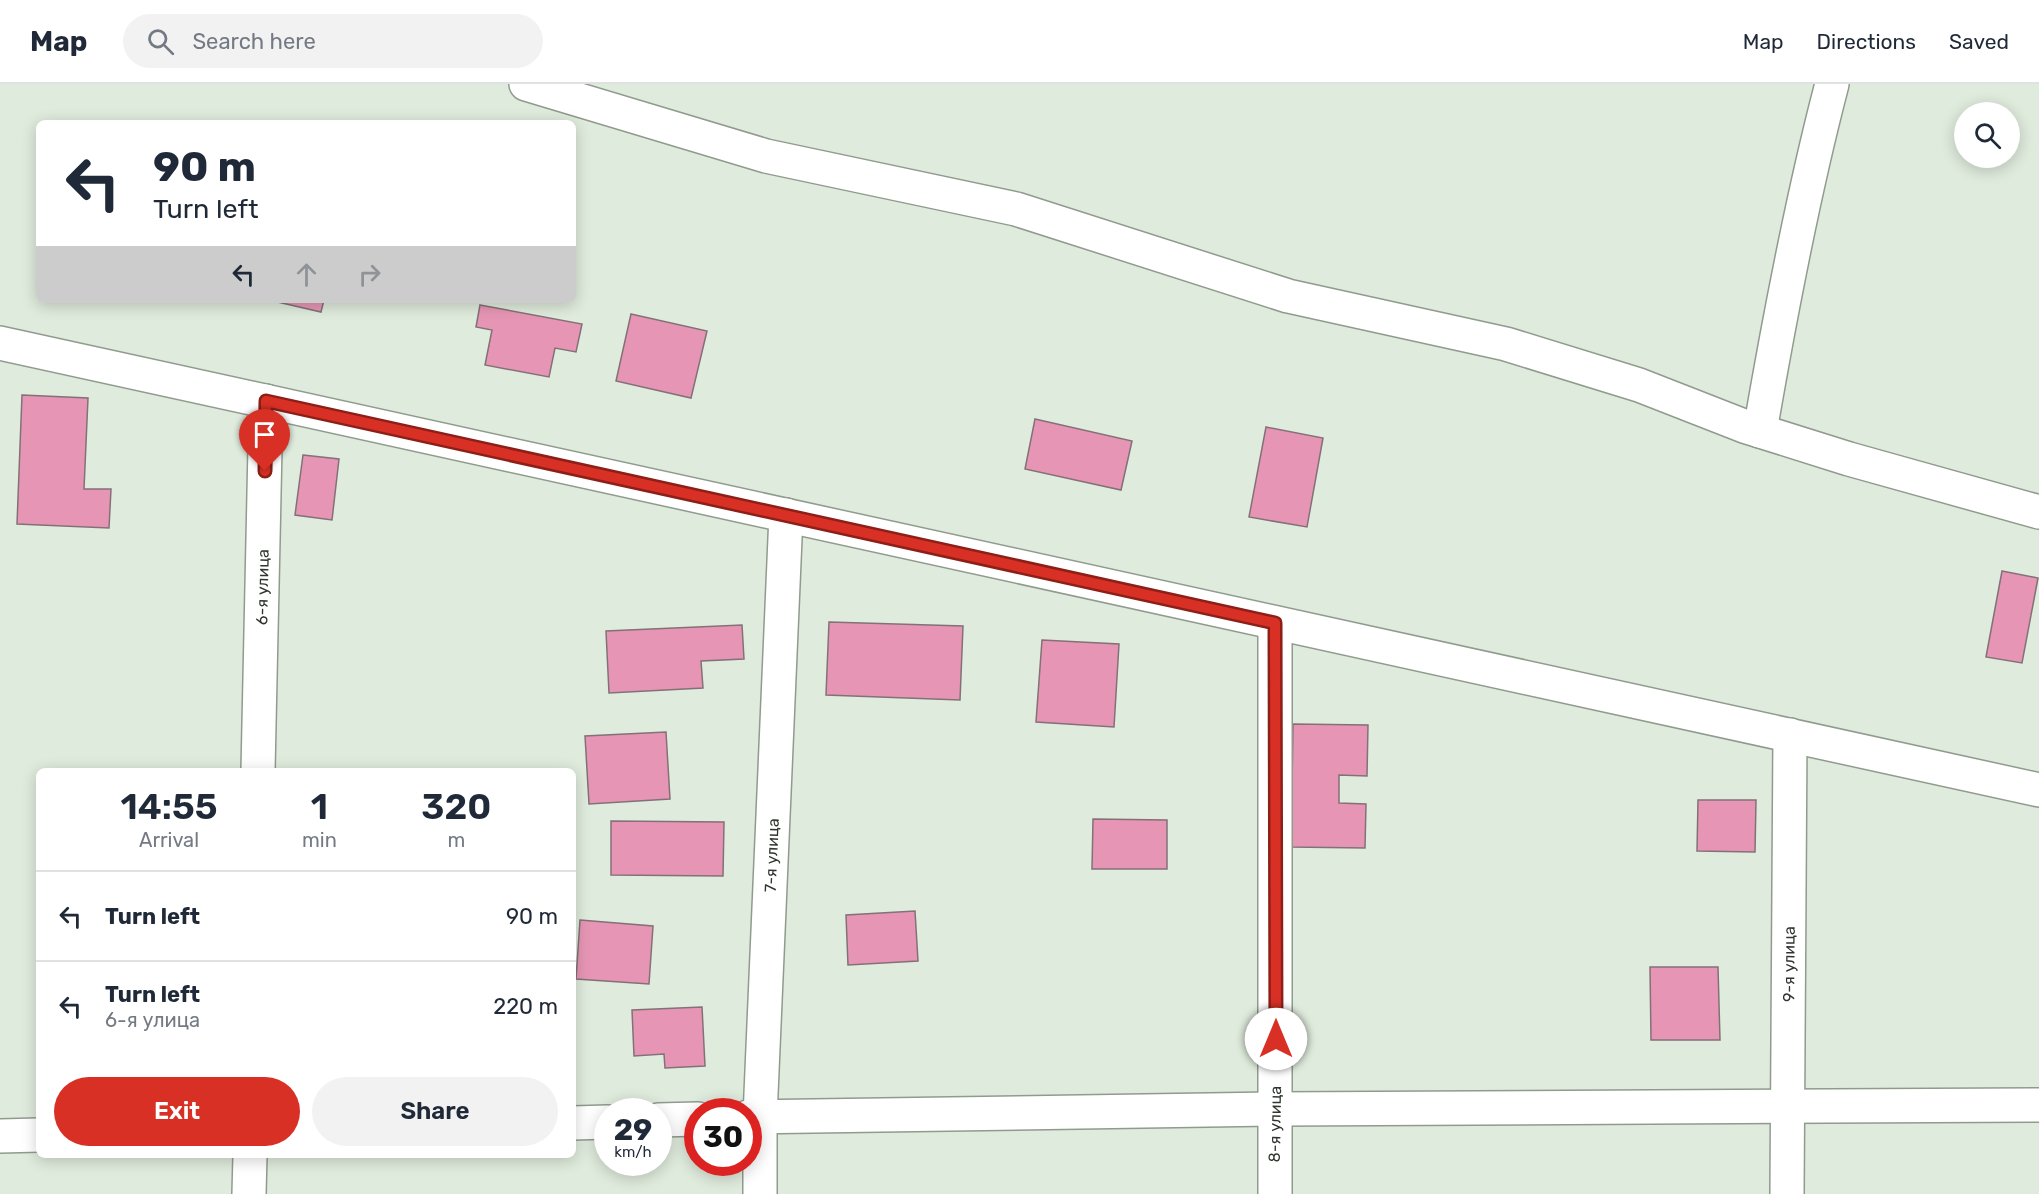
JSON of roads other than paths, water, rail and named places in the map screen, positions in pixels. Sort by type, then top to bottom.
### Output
[{"type":"street","points":[[526,84],[766,156],[1016,209],[1288,296],[1506,344],[1640,385],[1760,431],[1848,459],[2039,512]]},
{"type":"street","points":[[1760,431],[1781,314],[1819,132],[1832,84]]},
{"type":"street","points":[[0,343],[2039,790]]},
{"type":"street","name":"6-я улица","points":[[258,768],[266,401]]},
{"type":"street","name":"7-я улица","points":[[755,1098],[786,515]]},
{"type":"street","name":"8-я улица","points":[[1275,623],[1275,1194]]},
{"type":"street","name":"9-я улица","points":[[1787,1194],[1790,735]]},
{"type":"street","points":[[762,1117],[1276,1109],[2039,1105]]},
{"type":"street","points":[[576,1123],[594,1122]]},
{"type":"street","points":[[0,1136],[36,1135]]},
{"type":"street","points":[[249,1194],[250,1158]]},
{"type":"street","name":"7-я улица","points":[[759,1176],[760,1194]]}]
